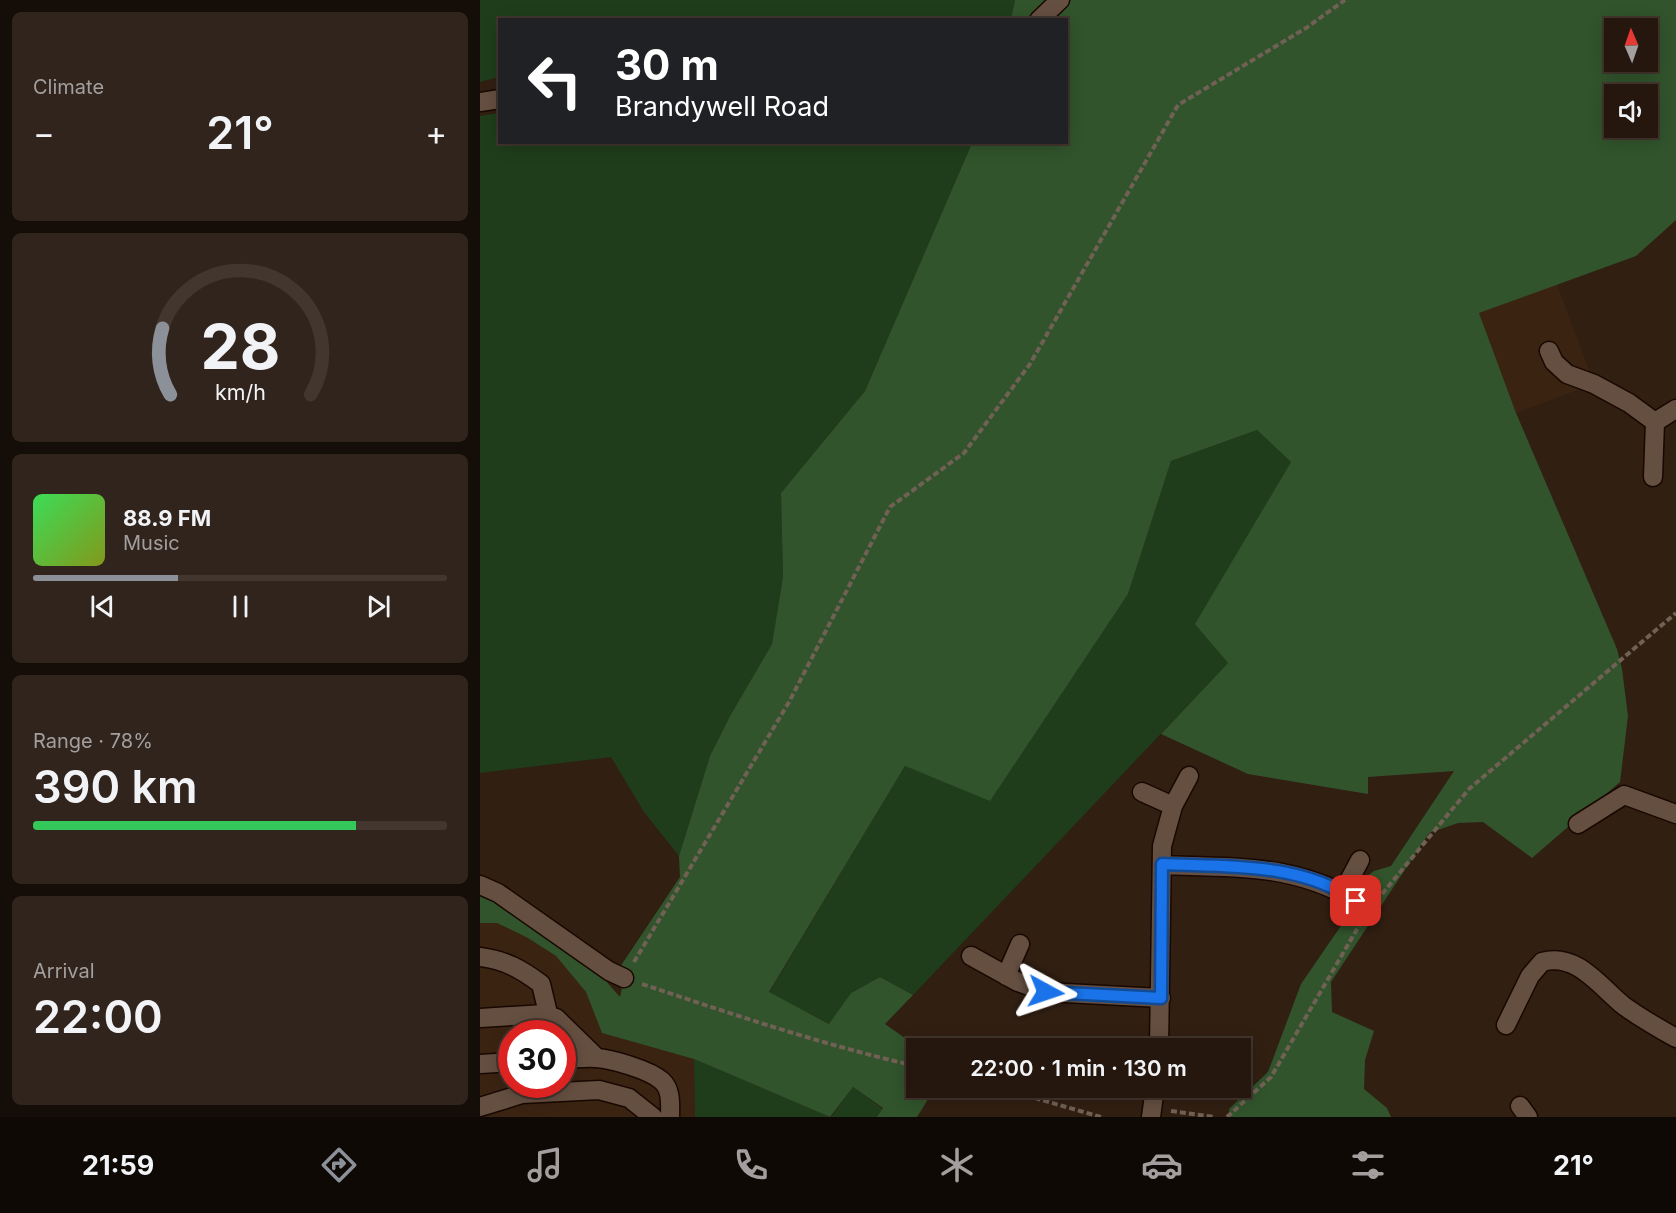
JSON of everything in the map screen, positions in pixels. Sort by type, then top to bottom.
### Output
[{"type":"street","points":[[1041,18],[1060,0]]},
{"type":"street","points":[[480,102],[498,99]]},
{"type":"street","points":[[1549,351],[1554,362],[1567,374],[1594,384],[1629,403],[1655,422]]},
{"type":"street","points":[[1655,422],[1676,409]]},
{"type":"street","points":[[1653,477],[1655,422]]},
{"type":"street","points":[[1159,1038],[1162,846],[1173,806],[1190,776]]},
{"type":"street","points":[[1142,792],[1173,806]]},
{"type":"street","points":[[1578,824],[1623,795],[1676,814]]},
{"type":"street","points":[[1343,892],[1360,860]]},
{"type":"street","points":[[1162,864],[1289,872],[1343,892],[1369,909]]},
{"type":"street","points":[[480,885],[498,893],[609,971],[624,978]]},
{"type":"street","points":[[1006,976],[1020,944]]},
{"type":"street","points":[[971,956],[1006,976],[1046,992],[1161,998]]},
{"type":"street","points":[[480,957],[500,959],[513,964],[541,984],[547,1010],[544,1014]]},
{"type":"street","points":[[1506,1025],[1530,976],[1542,962],[1563,960],[1591,976],[1623,1005],[1676,1038]]},
{"type":"street","points":[[480,1018],[544,1014],[556,1018],[597,1058]]},
{"type":"street","points":[[576,1059],[597,1058],[639,1069],[662,1081],[670,1097],[670,1117]]},
{"type":"street","points":[[480,1064],[498,1063]]},
{"type":"street","points":[[480,1107],[522,1094],[599,1090],[629,1098],[653,1117]]},
{"type":"street","points":[[1152,1113],[1154,1098]]},
{"type":"path","points":[[906,1064],[874,1057],[624,978],[789,702],[890,507],[964,453],[1030,364],[1178,105],[1306,28],[1345,0]]},
{"type":"path","points":[[1227,1117],[1271,1077],[1369,909],[1469,789],[1676,614]]},
{"type":"path","points":[[1035,1098],[1101,1117]]},
{"type":"path","points":[[1152,1113],[1214,1117]]},
{"type":"shaded area","points":[[1557,284],[1594,384],[1516,413],[1479,313]]},
{"type":"shaded area","points":[[480,923],[497,923],[528,938],[556,956],[586,992],[602,1033],[694,1059],[695,1117],[480,1117]]},
{"type":"green space","points":[[480,0],[1015,0],[1011,18],[498,18],[498,77],[480,82]]},
{"type":"green space","points":[[1015,0],[1676,0],[1676,220],[1636,256],[1479,313],[1516,413],[1617,649],[1628,716],[1620,782],[1532,858],[1483,822],[1458,823],[1429,833],[1331,982],[1332,1012],[1374,1031],[1365,1060],[1364,1089],[1387,1108],[1391,1117],[1230,1117],[1229,1109],[1241,1098],[1251,1098],[1251,1088],[1268,1072],[1301,984],[1347,917],[1359,924],[1376,899],[1366,889],[1367,876],[1374,871],[1391,866],[1454,771],[1368,777],[1368,794],[1248,774],[1161,734],[1228,663],[1195,624],[1291,462],[1257,430],[1171,461],[1128,594],[990,801],[905,766],[769,992],[829,1024],[851,993],[880,977],[913,995],[885,1024],[906,1039],[906,1098],[929,1098],[917,1117],[877,1117],[883,1108],[853,1087],[830,1117],[694,1059],[602,1033],[586,992],[556,956],[528,938],[497,923],[480,923],[480,894],[494,899],[596,970],[620,997],[624,978],[620,967],[680,877],[679,856],[710,756],[730,716],[772,644],[783,577],[781,493],[865,391],[972,144],[1068,144],[1068,18],[1011,18]]},
{"type":"green space","points":[[498,113],[498,144],[972,144],[865,391],[781,493],[783,577],[772,644],[730,716],[710,756],[679,856],[644,812],[611,757],[480,773],[480,116]]},
{"type":"green space","points":[[1257,430],[1291,462],[1196,624],[1228,663],[913,995],[880,977],[851,993],[830,1024],[769,993],[905,766],[990,800],[1128,594],[1171,461]]},
{"type":"green space","points":[[694,1059],[830,1117],[695,1117]]},
{"type":"green space","points":[[853,1087],[883,1109],[877,1117],[831,1117]]},
{"type":"route","points":[[1046,992],[1084,996],[1161,998],[1162,864],[1289,872],[1343,892],[1356,901]]}]
